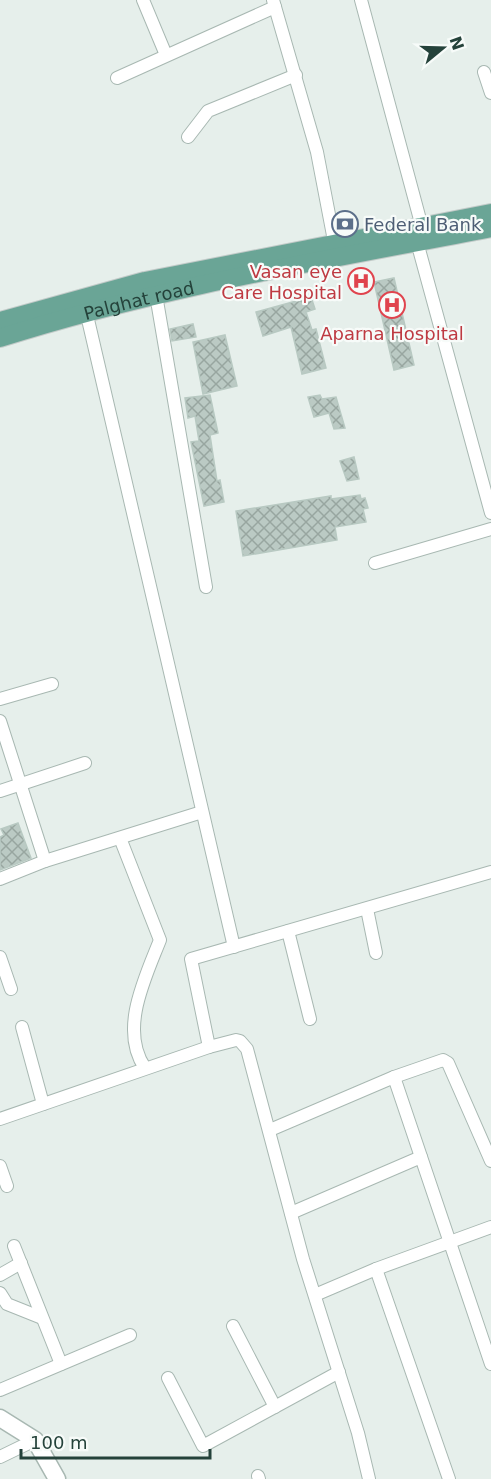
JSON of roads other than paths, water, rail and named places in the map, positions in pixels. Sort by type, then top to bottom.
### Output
[{"type":"main road","name":"Palghat road","points":[[419,235],[491,213]]},
{"type":"main road","name":"Palghat road","points":[[0,321],[145,281],[336,251],[419,235],[491,228]]},
{"type":"main road","name":"Palghat road","points":[[0,338],[86,311],[336,251]]},
{"type":"street","points":[[143,0],[166,55]]},
{"type":"street","points":[[361,0],[491,513]]},
{"type":"street","points":[[117,78],[274,3],[317,152],[336,251]]},
{"type":"street","points":[[188,137],[208,111],[296,75]]},
{"type":"street","points":[[156,295],[206,587]]},
{"type":"street","points":[[86,311],[234,947]]},
{"type":"street","points":[[375,563],[491,529]]},
{"type":"street","points":[[0,699],[52,684]]},
{"type":"street","points":[[0,721],[45,861]]},
{"type":"street","points":[[0,791],[85,763]]},
{"type":"street","points":[[0,879],[45,861],[202,812]]},
{"type":"street","points":[[120,838],[160,940],[138,995],[134,1032],[135,1055],[145,1068]]},
{"type":"street","points":[[209,1047],[192,959],[491,873]]},
{"type":"street","points":[[367,909],[376,953]]},
{"type":"street","points":[[288,932],[310,1019]]},
{"type":"street","points":[[0,957],[11,989]]},
{"type":"street","points":[[22,1027],[43,1104]]},
{"type":"street","points":[[0,1119],[209,1047],[236,1040],[244,1044],[315,1295],[358,1433],[369,1479]]},
{"type":"street","points":[[270,1130],[394,1077],[443,1059],[448,1063],[491,1161]]},
{"type":"street","points":[[394,1077],[491,1364]]},
{"type":"street","points":[[291,1213],[421,1157]]},
{"type":"street","points":[[0,1166],[7,1186]]},
{"type":"street","points":[[315,1295],[376,1269],[491,1227]]},
{"type":"street","points":[[14,1246],[61,1364]]},
{"type":"street","points":[[0,1275],[21,1263]]},
{"type":"street","points":[[376,1269],[450,1479]]},
{"type":"street","points":[[0,1293],[7,1304],[42,1317]]},
{"type":"street","points":[[232,1326],[274,1407]]},
{"type":"street","points":[[0,1390],[130,1335]]},
{"type":"street","points":[[168,1378],[203,1446],[339,1372]]},
{"type":"street","points":[[0,1418],[35,1440],[57,1479]]},
{"type":"street","points":[[0,1457],[35,1440]]},
{"type":"place","name":"Federal Bank","points":[[345,224]]},
{"type":"place","name":"Vasan eye Care Hospital","points":[[361,281]]},
{"type":"place","name":"Aparna Hospital","points":[[392,305]]}]
